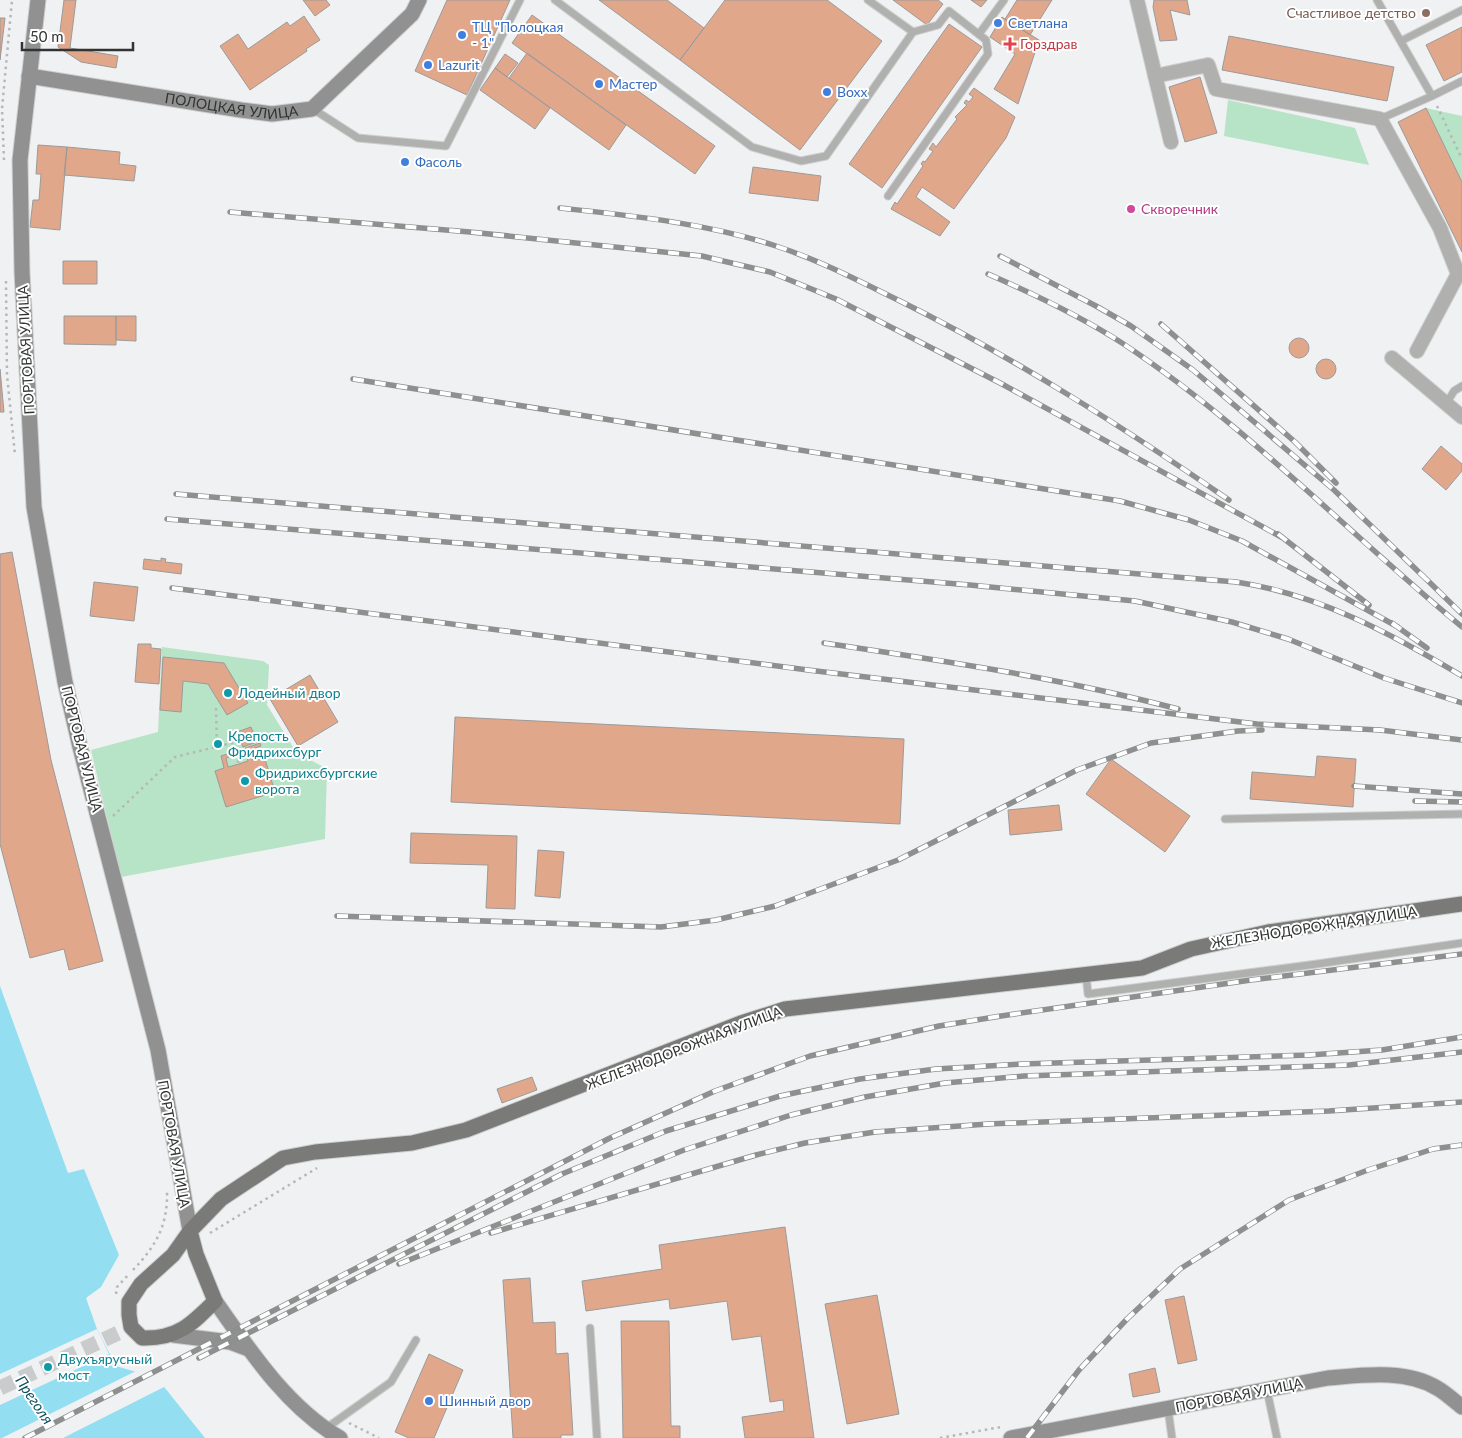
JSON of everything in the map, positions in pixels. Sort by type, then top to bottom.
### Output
[{"type":"main road","name":"ПОРТОВАЯ УЛИЦА","points":[[38,0],[20,160],[22,272],[34,507],[66,682],[158,1050],[190,1231],[196,1254],[215,1301],[246,1348],[300,1408],[325,1429],[340,1438]]},
{"type":"main road","name":"ПОЛОЦКАЯ УЛИЦА","points":[[29,76],[272,114],[312,109],[412,14],[418,0]]},
{"type":"main road","name":"ЖЕЛЕЗНОДОРОЖНАЯ УЛИЦА","points":[[215,1301],[190,1325],[173,1335],[159,1339],[142,1338],[131,1327],[129,1302],[141,1284],[173,1255],[190,1231],[221,1198],[283,1158],[315,1152],[412,1144],[466,1130],[741,1024],[785,1009],[1142,968],[1191,949],[1268,932],[1462,904]]},
{"type":"main road","name":"ЖЕЛЕЗНОДОРОЖНАЯ УЛИЦА","points":[[173,1335],[230,1342],[246,1348]]},
{"type":"main road","name":"ПОРТОВАЯ УЛИЦА","points":[[1010,1438],[1328,1378],[1367,1375],[1404,1377],[1436,1387],[1462,1407]]},
{"type":"street","points":[[1138,0],[1171,142]]},
{"type":"street","points":[[1155,76],[1208,65],[1216,89],[1380,119],[1440,228],[1460,278],[1417,351]]},
{"type":"street","points":[[1392,358],[1462,417]]},
{"type":"lane","points":[[312,109],[358,138],[446,146],[520,0]]},
{"type":"lane","points":[[555,0],[752,147],[801,162],[826,156],[913,32],[938,25],[949,10],[986,40],[988,54],[888,196]]},
{"type":"lane","points":[[868,0],[913,32]]},
{"type":"lane","points":[[978,34],[1004,0]]},
{"type":"lane","points":[[1377,0],[1432,96]]},
{"type":"lane","points":[[1401,40],[1462,10]]},
{"type":"lane","points":[[1380,119],[1462,81]]},
{"type":"lane","points":[[1446,404],[1454,391],[1462,386]]},
{"type":"lane","points":[[1225,819],[1462,814]]},
{"type":"lane","points":[[1086,975],[1088,994],[1462,943]]},
{"type":"lane","points":[[590,1328],[596,1438]]},
{"type":"lane","points":[[325,1429],[391,1382],[416,1340]]},
{"type":"lane","points":[[1267,1389],[1277,1438]]},
{"type":"lane","points":[[1168,1409],[1172,1438]]},
{"type":"path","points":[[1432,96],[1462,159]]},
{"type":"path","points":[[216,708],[217,747]]},
{"type":"path","points":[[101,828],[175,758],[232,743],[239,764]]},
{"type":"path","points":[[208,1234],[320,1166]]},
{"type":"path","points":[[339,1418],[379,1438]]},
{"type":"green space","points":[[1228,100],[1355,128],[1369,165],[1224,136]]},
{"type":"green space","points":[[1426,108],[1462,116],[1462,182]]},
{"type":"green space","points":[[162,647],[263,661],[269,665],[267,705],[296,752],[327,769],[325,839],[121,877],[91,750],[158,732]]},
{"type":"water","name":"Преголя","points":[[0,986],[68,1173],[84,1169],[119,1255],[101,1287],[86,1298],[97,1329],[116,1366],[157,1378],[205,1438],[0,1438]]},
{"type":"pier","name":"Двухъярусный мост","points":[[97,1329],[109,1354],[0,1405],[0,1374]]},
{"type":"pier","points":[[138,1370],[158,1376],[166,1386],[63,1438],[2,1438]]},
{"type":"building","points":[[64,0],[76,0],[70,48],[118,56],[116,68],[81,62],[58,47]]},
{"type":"building","points":[[303,0],[326,0],[330,5],[315,16]]},
{"type":"building","name":"ТЦ \"Полоцкая - 1\"","points":[[447,0],[510,0],[467,95],[415,71]]},
{"type":"building","points":[[599,0],[667,0],[704,28],[680,60]]},
{"type":"building","points":[[725,0],[827,0],[882,41],[800,150],[680,60]]},
{"type":"building","points":[[893,0],[938,0],[943,4],[927,25]]},
{"type":"building","points":[[971,0],[987,0],[981,7]]},
{"type":"building","points":[[1017,0],[1052,0],[1030,35],[1005,19]]},
{"type":"building","points":[[1154,0],[1187,0],[1190,15],[1170,10],[1177,40],[1160,41],[1153,7]]},
{"type":"building","name":"Мастер","points":[[532,15],[715,146],[695,174],[512,43]]},
{"type":"building","points":[[304,16],[320,40],[250,90],[220,46],[238,34],[248,49],[287,22],[290,26]]},
{"type":"building","points":[[1002,17],[1039,40],[1018,104],[994,89],[1015,54],[990,37]]},
{"type":"building","points":[[0,18],[5,18],[0,60]]},
{"type":"building","points":[[949,24],[982,47],[882,188],[849,164]]},
{"type":"building","points":[[1462,27],[1462,72],[1444,81],[1426,45]]},
{"type":"building","points":[[1229,36],[1394,67],[1387,101],[1222,70]]},
{"type":"building","points":[[527,53],[626,125],[609,150],[509,78]]},
{"type":"building","points":[[505,54],[518,63],[507,77],[495,68]]},
{"type":"building","points":[[495,68],[550,108],[535,129],[480,90]]},
{"type":"building","points":[[1200,77],[1217,133],[1185,142],[1169,87]]},
{"type":"building","points":[[974,88],[1015,117],[1006,138],[954,209],[922,187],[916,197],[950,222],[940,236],[891,209],[895,202],[897,204],[923,166],[921,164],[923,161],[925,162],[933,151],[929,149],[933,143],[936,147],[957,119],[955,117],[967,105],[964,103],[966,100],[969,102],[973,97],[969,94]]},
{"type":"building","points":[[1426,108],[1462,182],[1462,252],[1398,122]]},
{"type":"building","points":[[38,145],[67,147],[60,230],[30,227],[33,200],[39,200],[41,174],[36,174]]},
{"type":"building","points":[[67,147],[120,152],[119,164],[136,166],[134,181],[64,175]]},
{"type":"building","points":[[753,167],[821,176],[818,201],[749,193]]},
{"type":"building","points":[[63,261],[97,261],[97,284],[63,284]]},
{"type":"building","points":[[64,316],[116,316],[116,345],[64,344]]},
{"type":"building","points":[[116,316],[136,316],[136,341],[116,340]]},
{"type":"building","points":[[1299,338],[1306,341],[1309,348],[1306,355],[1299,358],[1292,355],[1289,348],[1292,341]]},
{"type":"building","points":[[1326,359],[1333,362],[1336,369],[1333,376],[1326,379],[1319,376],[1316,369],[1319,362]]},
{"type":"building","points":[[0,369],[4,412],[0,412]]},
{"type":"building","points":[[1441,446],[1462,464],[1462,471],[1446,490],[1422,469]]},
{"type":"building","points":[[12,552],[51,760],[103,961],[69,970],[64,949],[30,958],[0,844],[0,554]]},
{"type":"building","points":[[161,558],[166,559],[165,562],[182,564],[181,574],[143,569],[144,559],[161,561]]},
{"type":"building","points":[[94,582],[138,587],[134,621],[90,616]]},
{"type":"building","points":[[138,644],[151,644],[151,648],[161,649],[159,684],[135,682]]},
{"type":"building","name":"Лодейный двор","points":[[163,657],[224,663],[248,703],[227,715],[208,684],[183,681],[181,712],[160,710]]},
{"type":"building","points":[[310,675],[338,722],[298,746],[270,699]]},
{"type":"building","points":[[455,717],[904,739],[900,824],[451,802]]},
{"type":"building","points":[[251,727],[257,742],[243,747],[237,732]]},
{"type":"building","name":"Фридрихсбургские ворота","points":[[260,743],[261,746],[249,750],[252,760],[264,756],[275,792],[226,807],[215,771],[224,768],[221,756],[234,752],[234,755],[226,758],[228,767],[248,761],[245,752],[238,754],[237,751]]},
{"type":"building","points":[[1317,756],[1356,759],[1353,807],[1250,799],[1252,772],[1315,777]]},
{"type":"building","points":[[1111,759],[1190,816],[1165,852],[1086,794]]},
{"type":"building","points":[[1059,805],[1062,830],[1010,835],[1008,810]]},
{"type":"building","points":[[411,833],[517,836],[515,909],[486,908],[488,865],[410,863]]},
{"type":"building","points":[[538,850],[564,852],[560,898],[535,896]]},
{"type":"building","points":[[532,1077],[537,1090],[502,1103],[497,1089]]},
{"type":"building","points":[[785,1227],[814,1438],[745,1438],[742,1417],[784,1411],[783,1400],[770,1402],[761,1336],[732,1340],[727,1301],[670,1309],[669,1299],[586,1311],[582,1281],[662,1269],[659,1245]]},
{"type":"building","points":[[530,1278],[533,1323],[555,1322],[556,1354],[568,1353],[573,1435],[561,1435],[561,1438],[513,1438],[503,1280]]},
{"type":"building","points":[[877,1295],[899,1414],[847,1424],[825,1304]]},
{"type":"building","points":[[1184,1296],[1197,1360],[1178,1364],[1165,1300]]},
{"type":"building","points":[[621,1321],[669,1321],[671,1426],[680,1426],[680,1438],[623,1438]]},
{"type":"building","name":"Шинный двор","points":[[429,1354],[463,1370],[434,1438],[409,1438],[395,1432]]},
{"type":"building","points":[[1155,1368],[1160,1392],[1133,1397],[1129,1374]]},
{"type":"tunnel","points":[[0,1388],[131,1327]]},
{"type":"railway","points":[[560,208],[669,221],[723,231],[776,246],[823,264],[943,323],[1027,370],[1109,420],[1229,500]]},
{"type":"railway","points":[[230,212],[470,232],[702,256],[770,272],[836,299],[1002,384],[1283,538]]},
{"type":"railway","points":[[1000,256],[1131,326],[1193,370],[1334,490],[1426,579]]},
{"type":"railway","points":[[988,274],[1090,324],[1122,343],[1167,375],[1254,444],[1462,627]]},
{"type":"railway","points":[[1161,324],[1295,442],[1336,483]]},
{"type":"railway","points":[[353,379],[1120,501],[1189,520],[1242,541],[1398,627]]},
{"type":"railway","points":[[176,494],[1236,582],[1296,596],[1354,618],[1409,645],[1462,676]]},
{"type":"railway","points":[[167,519],[970,585],[1135,601],[1232,622],[1288,639],[1384,678],[1462,703]]},
{"type":"railway","points":[[1278,534],[1369,605]]},
{"type":"railway","points":[[1421,574],[1462,614]]},
{"type":"railway","points":[[172,588],[808,670],[1257,724],[1380,730],[1462,740]]},
{"type":"railway","points":[[1392,623],[1427,648]]},
{"type":"railway","points":[[824,643],[1046,679],[1178,709]]},
{"type":"railway","points":[[337,916],[661,927],[716,920],[775,906],[898,860],[1077,770],[1151,743],[1238,731],[1262,730]]},
{"type":"railway","points":[[1354,786],[1462,794]]},
{"type":"railway","points":[[1415,801],[1462,802]]},
{"type":"railway","points":[[25,1438],[610,1138],[715,1091],[810,1056],[939,1026],[1001,1016],[1251,980],[1462,954]]},
{"type":"railway","points":[[199,1358],[562,1174],[666,1131],[780,1096],[860,1079],[936,1069],[1022,1064],[1309,1055],[1382,1050],[1462,1037]]},
{"type":"railway","points":[[399,1264],[684,1150],[791,1115],[865,1097],[945,1083],[1024,1076],[1349,1065],[1462,1052]]},
{"type":"railway","points":[[491,1233],[756,1155],[805,1143],[875,1132],[988,1124],[1329,1111],[1462,1102]]},
{"type":"railway","points":[[1027,1438],[1079,1370],[1127,1319],[1180,1269],[1289,1200],[1368,1170],[1433,1149],[1462,1145]]},
{"type":"place","name":"Счастливое детство","points":[[1426,13]]},
{"type":"place","name":"Светлана","points":[[998,23]]},
{"type":"place","name":"ТЦ \"Полоцкая - 1\"","points":[[462,35]]},
{"type":"place","name":"Горздрав","points":[[1010,44]]},
{"type":"place","name":"Lazurit","points":[[428,65]]},
{"type":"place","name":"Мастер","points":[[599,84]]},
{"type":"place","name":"Boxx","points":[[827,92]]},
{"type":"place","name":"Фасоль","points":[[405,162]]},
{"type":"place","name":"Скворечник","points":[[1131,209]]},
{"type":"place","name":"Лодейный двор","points":[[228,693]]},
{"type":"place","name":"Крепость Фридрихсбург","points":[[218,744]]},
{"type":"place","name":"Фридрихсбургские ворота","points":[[245,781]]},
{"type":"place","name":"Двухъярусный мост","points":[[48,1367]]},
{"type":"place","name":"Шинный двор","points":[[429,1401]]}]
